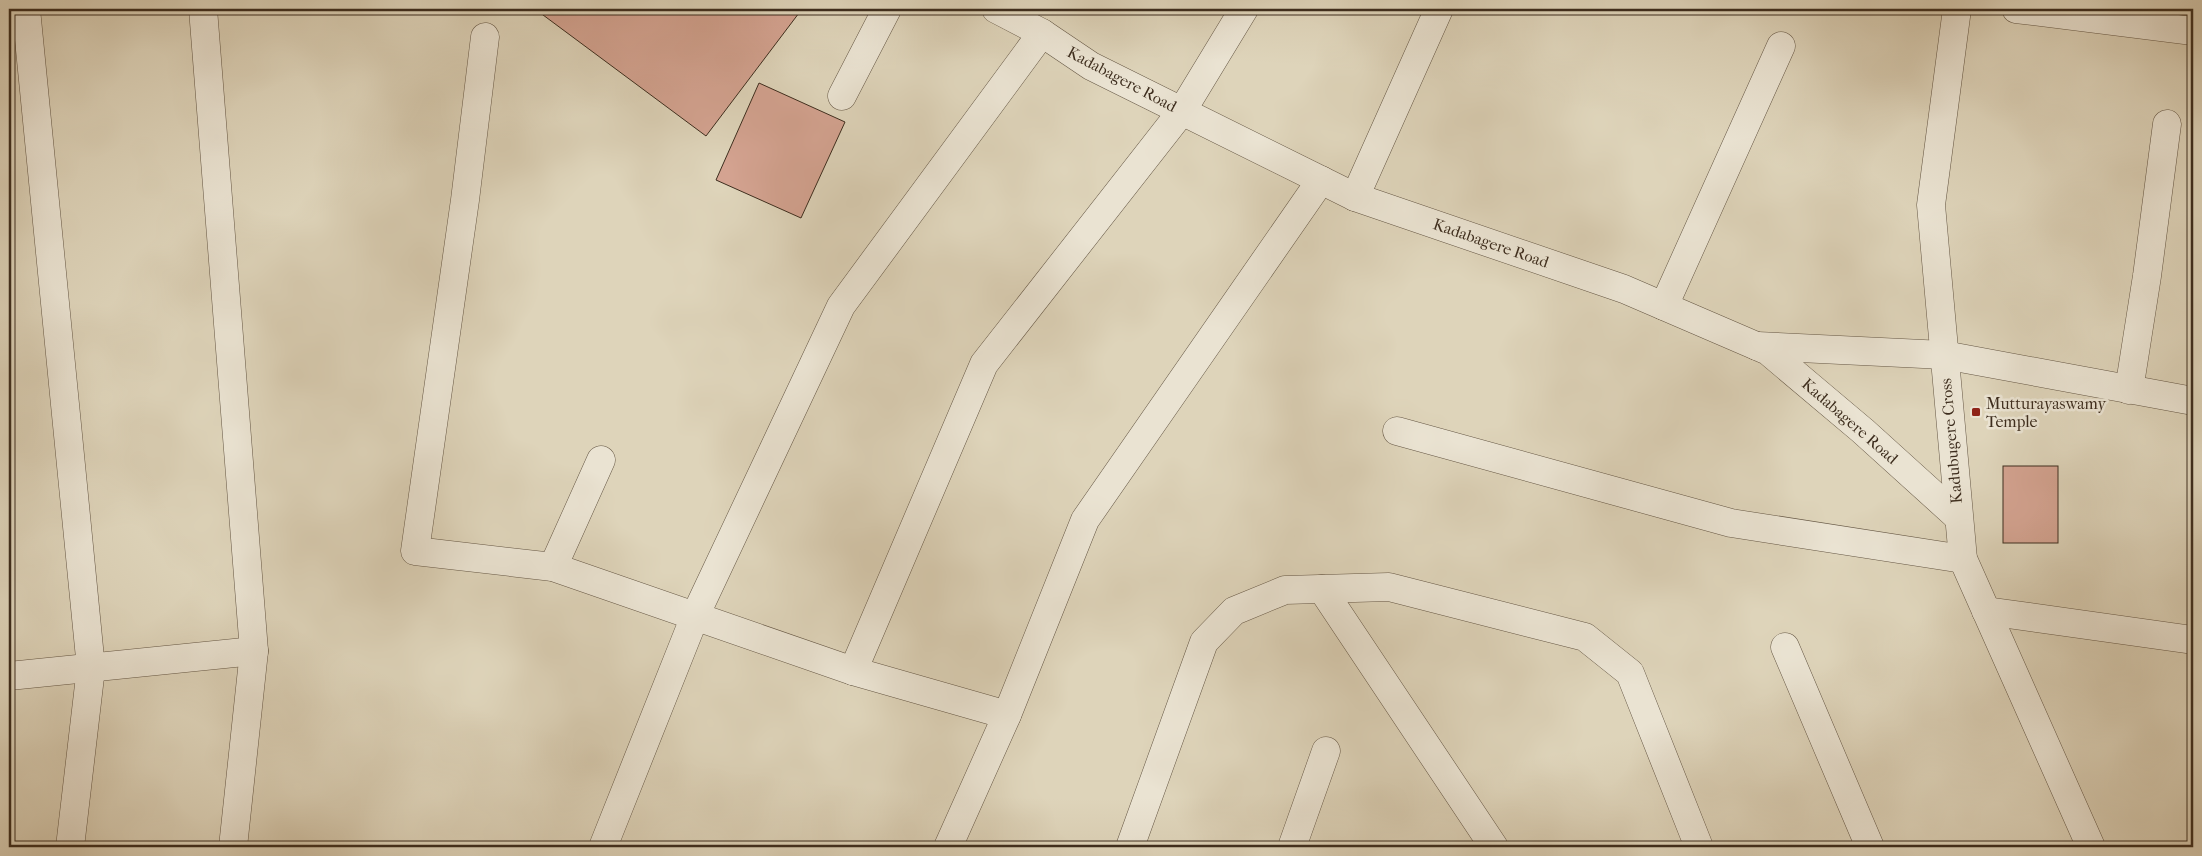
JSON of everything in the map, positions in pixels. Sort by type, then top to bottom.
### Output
[{"type":"street","points":[[26,9],[92,668],[70,847]]},
{"type":"street","points":[[203,9],[254,651],[233,847]]},
{"type":"street","points":[[842,96],[887,9]]},
{"type":"street","name":"Kadabagere Road","points":[[996,9],[1042,34],[1091,66],[1355,197],[1624,289],[1768,351],[1863,431],[1958,517]]},
{"type":"street","points":[[853,671],[984,364],[1182,111],[1244,9]]},
{"type":"street","points":[[1355,197],[1439,9]]},
{"type":"street","name":"Kadubugere Cross","points":[[1957,9],[1931,205],[1962,559],[2091,847]]},
{"type":"street","points":[[2016,9],[2141,17],[2193,31]]},
{"type":"street","points":[[603,847],[695,616],[841,306],[1042,34]]},
{"type":"street","points":[[485,37],[466,200],[415,551],[553,567],[853,671],[1007,715]]},
{"type":"street","points":[[1664,306],[1781,46]]},
{"type":"street","points":[[2129,390],[2147,276],[2167,124]]},
{"type":"street","points":[[948,847],[1007,715],[1085,520],[1321,180]]},
{"type":"street","points":[[1755,346],[1944,355],[2193,401]]},
{"type":"street","points":[[1396,431],[1731,523],[1962,559]]},
{"type":"street","points":[[553,567],[601,460]]},
{"type":"street","points":[[1130,847],[1204,642],[1234,611],[1285,590],[1389,587],[1585,637],[1630,673],[1699,847]]},
{"type":"street","points":[[1322,589],[1494,847]]},
{"type":"street","points":[[1986,611],[2193,640]]},
{"type":"street","points":[[1785,647],[1870,847]]},
{"type":"street","points":[[9,676],[254,651]]},
{"type":"street","points":[[1292,847],[1326,752]]},
{"type":"building","points":[[535,9],[802,9],[706,136]]},
{"type":"building","points":[[759,83],[845,122],[801,218],[716,180]]},
{"type":"building","points":[[2003,466],[2058,466],[2058,543],[2003,543]]},
{"type":"place","name":"Mutturayaswamy Temple","points":[[1976,412]]}]
